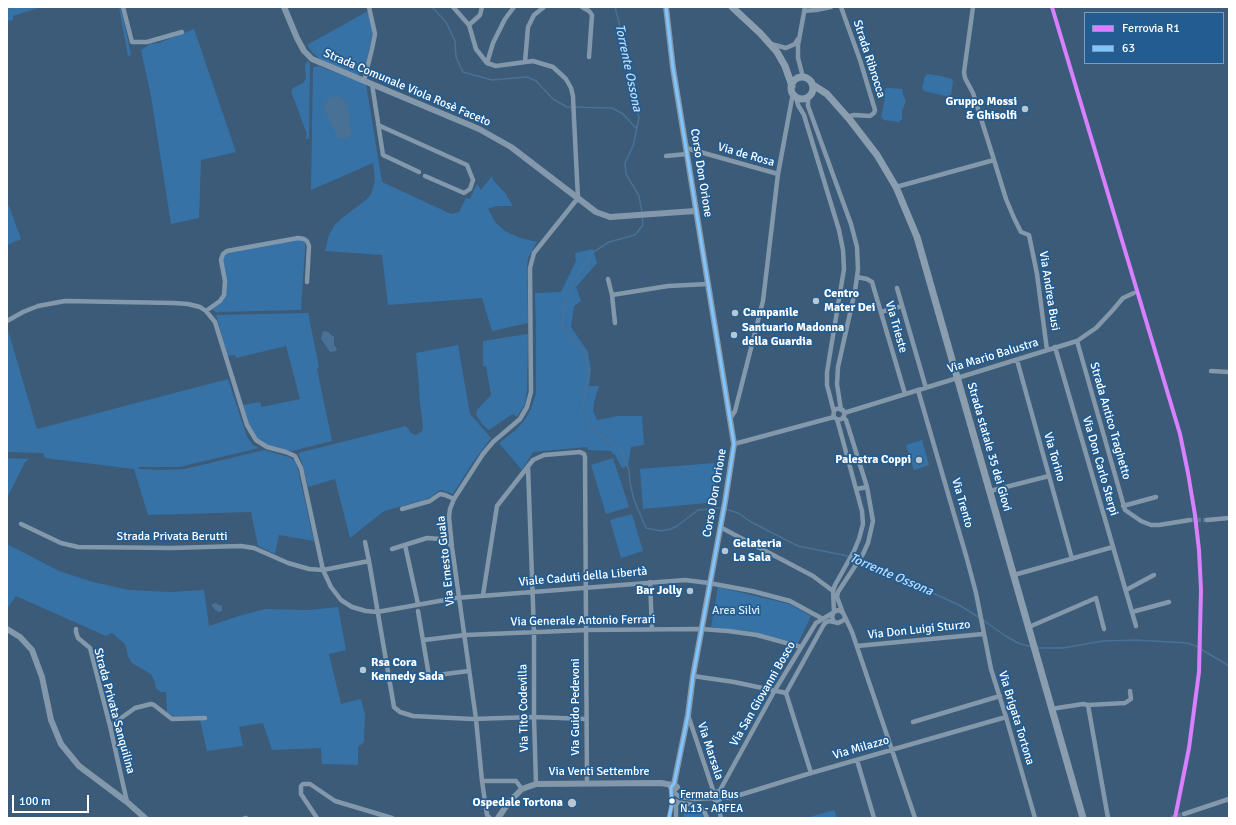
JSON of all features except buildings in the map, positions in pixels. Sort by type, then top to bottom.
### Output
[{"type":"main road","points":[[732,7],[771,44],[781,57],[794,92],[802,99],[809,96],[813,88],[813,85],[809,79],[801,77],[785,66]]},
{"type":"main road","points":[[794,92],[796,79],[801,77]]},
{"type":"main road","name":"Strada statale 35 dei Giovi","points":[[813,85],[824,91],[877,155],[896,187],[917,237],[1083,818]]},
{"type":"main road","name":"Strada statale 35 dei Giovi","points":[[809,96],[822,96],[833,102]]},
{"type":"street","points":[[123,7],[132,42],[147,42],[182,32]]},
{"type":"street","name":"Strada Comunale Viola Rosè Faceto","points":[[284,7],[296,38],[308,56],[312,59],[479,129],[511,147],[596,212],[610,217],[695,211]]},
{"type":"street","points":[[364,80],[375,34],[369,7]]},
{"type":"street","points":[[452,7],[469,25],[476,49],[487,63],[496,66],[533,61],[553,67],[566,79],[573,96],[578,198]]},
{"type":"street","points":[[469,25],[480,15],[482,7]]},
{"type":"street","points":[[487,63],[493,43],[505,20],[514,7]]},
{"type":"street","points":[[525,62],[528,26],[536,12],[544,7]]},
{"type":"street","points":[[582,7],[589,11],[592,15],[589,57]]},
{"type":"street","name":"Corso Don Orione","points":[[665,7],[695,211],[734,444],[725,502],[693,676],[688,715],[674,788]]},
{"type":"street","points":[[801,77],[798,58],[799,38],[805,9],[816,10],[831,7]]},
{"type":"street","name":"Strada Ribrocca","points":[[841,7],[860,60],[875,110],[870,116],[854,115],[847,117]]},
{"type":"street","points":[[896,187],[994,160],[973,93],[964,78],[973,7]]},
{"type":"street","points":[[771,44],[786,48],[795,44],[799,38]]},
{"type":"street","points":[[372,84],[383,154],[419,172]]},
{"type":"street","points":[[794,92],[798,105],[804,115],[839,230],[843,250],[844,268],[827,372],[827,385],[862,511],[863,524],[854,551],[834,585],[834,622],[841,622],[844,615]]},
{"type":"street","points":[[730,419],[735,412],[762,304],[778,174],[794,92]]},
{"type":"street","points":[[809,96],[808,106],[851,224],[857,247],[858,270],[855,291],[838,367],[837,384],[843,413],[868,487],[873,521],[868,544],[856,566],[838,592],[838,597],[916,818]]},
{"type":"street","points":[[790,112],[794,105],[798,105]]},
{"type":"street","points":[[378,125],[467,165],[473,180],[470,189],[464,193],[426,176]]},
{"type":"street","points":[[666,156],[686,151]]},
{"type":"street","name":"Via de Rosa","points":[[686,151],[778,174]]},
{"type":"street","name":"Via Andrea Busi","points":[[994,160],[1006,199],[1020,232],[1029,235],[1037,274],[1047,350]]},
{"type":"street","name":"Via Ernesto Guala","points":[[490,818],[487,815],[482,781],[476,719],[452,547],[449,517],[450,509],[454,499],[483,454],[493,442],[520,419],[527,407],[531,392],[530,268],[534,253],[578,198]]},
{"type":"street","points":[[206,311],[220,301],[224,295],[225,281],[221,260],[223,254],[227,251],[298,238],[304,239],[307,241],[309,246],[307,282]]},
{"type":"street","name":"Via Trieste","points":[[857,277],[867,278],[872,282],[905,394]]},
{"type":"street","points":[[608,279],[612,295],[615,323]]},
{"type":"street","points":[[612,295],[668,286],[708,284]]},
{"type":"street","points":[[897,288],[926,388]]},
{"type":"street","name":"Via Mario Balustra","points":[[843,413],[1077,340],[1096,328],[1123,298],[1134,293]]},
{"type":"street","points":[[7,321],[22,312],[38,306],[65,301],[174,303],[188,304],[206,311],[215,322],[247,425],[256,440],[267,447],[295,456],[301,468],[323,570],[331,587],[341,600],[352,607],[377,612]]},
{"type":"street","points":[[881,312],[902,306]]},
{"type":"street","name":"Strada Antico Traghetto","points":[[1077,340],[1123,506]]},
{"type":"street","name":"Via Don Carlo Sterpi","points":[[1055,347],[1136,626]]},
{"type":"street","name":"Via Torino","points":[[1016,360],[1072,559]]},
{"type":"street","points":[[1210,371],[1229,372]]},
{"type":"street","name":"Via Trento","points":[[918,390],[959,530],[981,623]]},
{"type":"street","points":[[835,416],[837,409],[843,413]]},
{"type":"street","points":[[734,444],[835,416],[840,419],[843,413]]},
{"type":"street","points":[[844,448],[854,445]]},
{"type":"street","name":"Via Guido Pedevoni","points":[[528,467],[533,460],[544,455],[580,452],[584,454],[585,457],[587,784]]},
{"type":"street","points":[[483,595],[498,506],[528,467]]},
{"type":"street","name":"Via Tito Codevilla","points":[[528,467],[533,592],[536,784]]},
{"type":"street","points":[[990,491],[1049,476]]},
{"type":"street","points":[[856,489],[868,487]]},
{"type":"street","points":[[402,509],[430,501],[440,494],[454,499]]},
{"type":"street","points":[[1156,497],[1123,506],[1124,510],[1141,521],[1151,525],[1190,520]]},
{"type":"street","points":[[1207,520],[1229,518]]},
{"type":"street","name":"Strada Privata Berutti","points":[[21,524],[61,543],[78,547],[172,548],[242,546],[254,548],[288,563],[309,569],[323,570],[369,561]]},
{"type":"street","points":[[720,527],[813,576],[833,591]]},
{"type":"street","points":[[392,549],[427,538],[434,538],[448,542],[452,547]]},
{"type":"street","points":[[365,542],[394,707],[400,712],[413,716],[476,719],[534,717],[586,719]]},
{"type":"street","points":[[405,545],[418,604]]},
{"type":"street","points":[[1014,575],[1113,548]]},
{"type":"street","points":[[1126,590],[1154,575]]},
{"type":"street","name":"Viale Caduti della Libertà","points":[[377,612],[459,597],[686,580],[752,591],[790,601],[823,620]]},
{"type":"street","points":[[650,582],[652,629]]},
{"type":"street","points":[[1029,627],[1096,598],[1104,630]]},
{"type":"street","points":[[1132,612],[1169,602]]},
{"type":"street","points":[[833,613],[839,610],[844,615]]},
{"type":"street","points":[[418,611],[429,676],[469,671]]},
{"type":"street","name":"Via San Giovanni Bosco","points":[[716,792],[816,623],[833,613]]},
{"type":"street","name":"Via San Giovanni Bosco","points":[[786,693],[825,623],[834,622]]},
{"type":"street","name":"Via Brigata Tortona","points":[[981,623],[991,669],[1035,818]]},
{"type":"street","points":[[7,629],[20,637],[32,650],[42,677],[51,720],[61,744],[79,766],[127,802],[140,817]]},
{"type":"street","name":"Strada Privata Sanquilina","points":[[76,629],[78,638],[90,648],[110,726],[127,802]]},
{"type":"street","name":"Via Generale Antonio Ferrari","points":[[424,640],[465,634],[587,630],[701,629],[756,635],[801,647]]},
{"type":"street","name":"Via Don Luigi Sturzo","points":[[856,646],[983,634]]},
{"type":"street","points":[[693,676],[786,693],[811,773]]},
{"type":"street","points":[[1051,708],[1082,704],[1125,703],[1131,699],[1130,691]]},
{"type":"street","points":[[913,722],[1000,696]]},
{"type":"street","points":[[110,726],[135,708],[151,704],[172,720],[205,718]]},
{"type":"street","points":[[1088,705],[1108,818]]},
{"type":"street","name":"Via Marsala","points":[[688,715],[716,792]]},
{"type":"street","name":"Via Milazzo","points":[[722,797],[730,798],[1006,717]]},
{"type":"street","points":[[857,760],[874,818]]},
{"type":"street","points":[[482,781],[516,781],[524,788],[509,802],[498,818]]},
{"type":"street","name":"Via Venti Settembre","points":[[524,788],[536,784],[661,783],[674,788]]},
{"type":"street","points":[[317,818],[301,794],[301,786],[303,784],[310,784],[335,801],[392,818]]},
{"type":"street","points":[[674,788],[680,797],[695,799],[715,800],[720,800],[722,797],[721,794],[716,792],[712,796],[715,800],[721,818]]},
{"type":"street","points":[[663,818],[669,817],[673,814],[676,817],[674,788]]},
{"type":"street","points":[[669,817],[674,788]]},
{"type":"street","points":[[1184,814],[1229,799]]},
{"type":"street","points":[[676,802],[699,806],[704,811],[707,818]]},
{"type":"green space","points":[[7,7],[41,7],[13,16],[13,20],[7,21]]},
{"type":"green space","points":[[119,7],[124,21],[131,55],[128,56]]},
{"type":"green space","points":[[368,11],[373,31],[365,71],[361,74],[357,75],[325,63],[312,52],[307,45]]},
{"type":"green space","points":[[194,29],[236,152],[201,160],[199,218],[171,224],[151,96],[141,50],[150,44],[159,43]]},
{"type":"green space","points":[[307,61],[310,63],[309,138],[305,139],[307,134],[291,91],[293,88],[303,83],[306,79],[305,66]]},
{"type":"green space","points":[[318,66],[366,84],[382,182],[451,214],[459,212],[466,198],[470,199],[477,184],[481,190],[492,176],[493,180],[506,194],[513,206],[496,206],[488,209],[495,222],[505,231],[520,238],[537,242],[528,258],[527,266],[528,323],[492,331],[482,298],[388,305],[382,255],[325,251],[329,235],[334,226],[366,200],[371,194],[375,182],[373,163],[311,190],[313,69],[314,67]]},
{"type":"green space","points":[[927,74],[952,79],[951,95],[949,97],[924,91],[922,88],[924,78]]},
{"type":"green space","points":[[886,88],[902,89],[906,101],[902,111],[902,119],[899,122],[884,120],[881,117]]},
{"type":"green space","points":[[7,201],[21,239],[7,245]]},
{"type":"green space","points":[[300,239],[305,242],[301,310],[216,312],[212,309],[224,300],[225,296],[222,261],[223,256],[228,252]]},
{"type":"green space","points":[[593,249],[597,263],[576,287],[581,301],[574,306],[571,327],[588,352],[591,370],[589,386],[599,386],[593,411],[597,420],[618,416],[642,416],[644,445],[631,447],[628,466],[622,468],[615,455],[610,451],[588,450],[587,447],[533,452],[522,470],[499,443],[517,429],[526,418],[531,409],[536,393],[535,293],[561,292],[576,261],[575,253]]},
{"type":"green space","points":[[308,313],[319,367],[317,369],[332,441],[292,451],[268,446],[256,439],[250,428],[243,405],[260,402],[262,407],[300,399],[286,346],[236,358],[235,355],[227,356],[216,315]]},
{"type":"green space","points":[[7,327],[37,429],[228,379],[247,437],[253,445],[259,448],[179,467],[138,467],[139,469],[185,469],[264,450],[289,457],[295,461],[297,466],[314,541],[279,535],[275,554],[258,546],[251,512],[148,515],[134,469],[45,458],[43,453],[7,452]]},
{"type":"green space","points":[[528,334],[527,391],[525,404],[517,417],[513,414],[489,430],[483,425],[476,415],[477,410],[491,395],[486,366],[483,366],[483,341]]},
{"type":"green space","points":[[458,345],[470,414],[491,438],[473,462],[453,494],[442,490],[424,500],[384,511],[350,538],[335,479],[308,487],[303,465],[298,453],[406,426],[411,433],[416,435],[422,431],[423,426],[416,353]]},
{"type":"green space","name":"Palestra Coppi","points":[[922,440],[929,465],[914,470],[906,445]]},
{"type":"green space","points":[[7,458],[28,459],[7,498]]},
{"type":"green space","points":[[613,458],[629,507],[606,514],[591,465]]},
{"type":"green space","points":[[714,463],[717,502],[643,509],[640,469]]},
{"type":"green space","points":[[632,514],[643,551],[621,558],[610,520]]},
{"type":"green space","points":[[7,544],[59,571],[93,582],[129,590],[170,592],[204,590],[209,626],[265,609],[309,610],[338,607],[346,650],[329,654],[341,704],[361,699],[365,714],[364,740],[358,747],[358,765],[322,764],[321,748],[272,750],[263,723],[239,727],[243,746],[207,751],[199,716],[175,717],[167,712],[166,692],[161,692],[156,688],[151,674],[132,663],[128,656],[125,644],[112,633],[106,636],[16,596],[7,609]]},
{"type":"green space","name":"Area Silvi","points":[[718,587],[789,604],[811,616],[798,643],[757,633],[711,627]]},
{"type":"green space","points":[[683,807],[699,809],[703,818],[684,818]]},
{"type":"green space","points":[[834,810],[837,818],[806,818]]},
{"type":"shaded area","points":[[339,96],[347,104],[351,136],[346,138],[340,138],[337,136],[324,106],[330,97]]},
{"type":"shaded area","points":[[323,331],[328,332],[334,337],[334,345],[337,349],[336,351],[330,352],[321,339]]},
{"type":"shaded area","points":[[215,603],[222,606],[222,611],[219,612],[215,610],[212,604]]},
{"type":"waterway","points":[[432,7],[446,22],[455,41],[456,57],[463,72],[492,80],[527,77],[536,81],[553,99],[567,107],[612,108],[623,114],[636,128]]},
{"type":"waterway","name":"Torrente Ossona","points":[[615,7],[623,39],[631,87],[639,118],[633,146],[625,163],[626,174],[639,196],[642,212]]},
{"type":"waterway","name":"Torrente Ossona","points":[[642,216],[643,225],[635,235],[609,242],[592,253],[575,279],[564,306],[562,327],[584,351],[589,374],[582,409],[591,427],[622,451],[629,470],[634,500],[646,528],[661,531],[671,529],[698,510],[723,508]]},
{"type":"waterway","name":"Torrente Ossona","points":[[726,509],[738,513],[751,522],[798,546],[843,555],[863,561],[959,605],[980,618]]},
{"type":"waterway","name":"Torrente Ossona","points":[[983,620],[1018,643],[1032,647]]},
{"type":"waterway","name":"Torrente Ossona","points":[[1038,648],[1063,648],[1103,641],[1137,640],[1187,643],[1196,646],[1229,666]]},
{"type":"tunnel","points":[[1190,520],[1207,520]]},
{"type":"tunnel","points":[[1171,818],[1184,814]]},
{"type":"rail line","name":"R1","points":[[1052,7],[1180,434],[1195,515],[1201,590],[1199,672],[1189,748],[1175,818]]},
{"type":"transit line","name":"63","points":[[666,7],[673,68],[734,444],[725,502],[693,676],[688,715],[674,784],[671,787],[672,803],[669,818]]},
{"type":"place","name":"Gruppo Mossi & Ghisolfi","points":[[1025,109]]},
{"type":"place","name":"Centro Mater Dei","points":[[816,301]]},
{"type":"place","name":"Campanile","points":[[735,313]]},
{"type":"place","name":"Santuario Madonna della Guardia","points":[[734,335]]},
{"type":"place","name":"Palestra Coppi","points":[[919,460]]},
{"type":"place","name":"Gelateria La Sala","points":[[725,551]]},
{"type":"place","name":"Bar Jolly","points":[[690,591]]},
{"type":"place","name":"Rsa Cora Kennedy Sada","points":[[363,670]]},
{"type":"place","name":"Fermata Bus N.13 - ARFEA","points":[[672,801]]},
{"type":"place","name":"Ospedale Tortona","points":[[572,803]]}]
